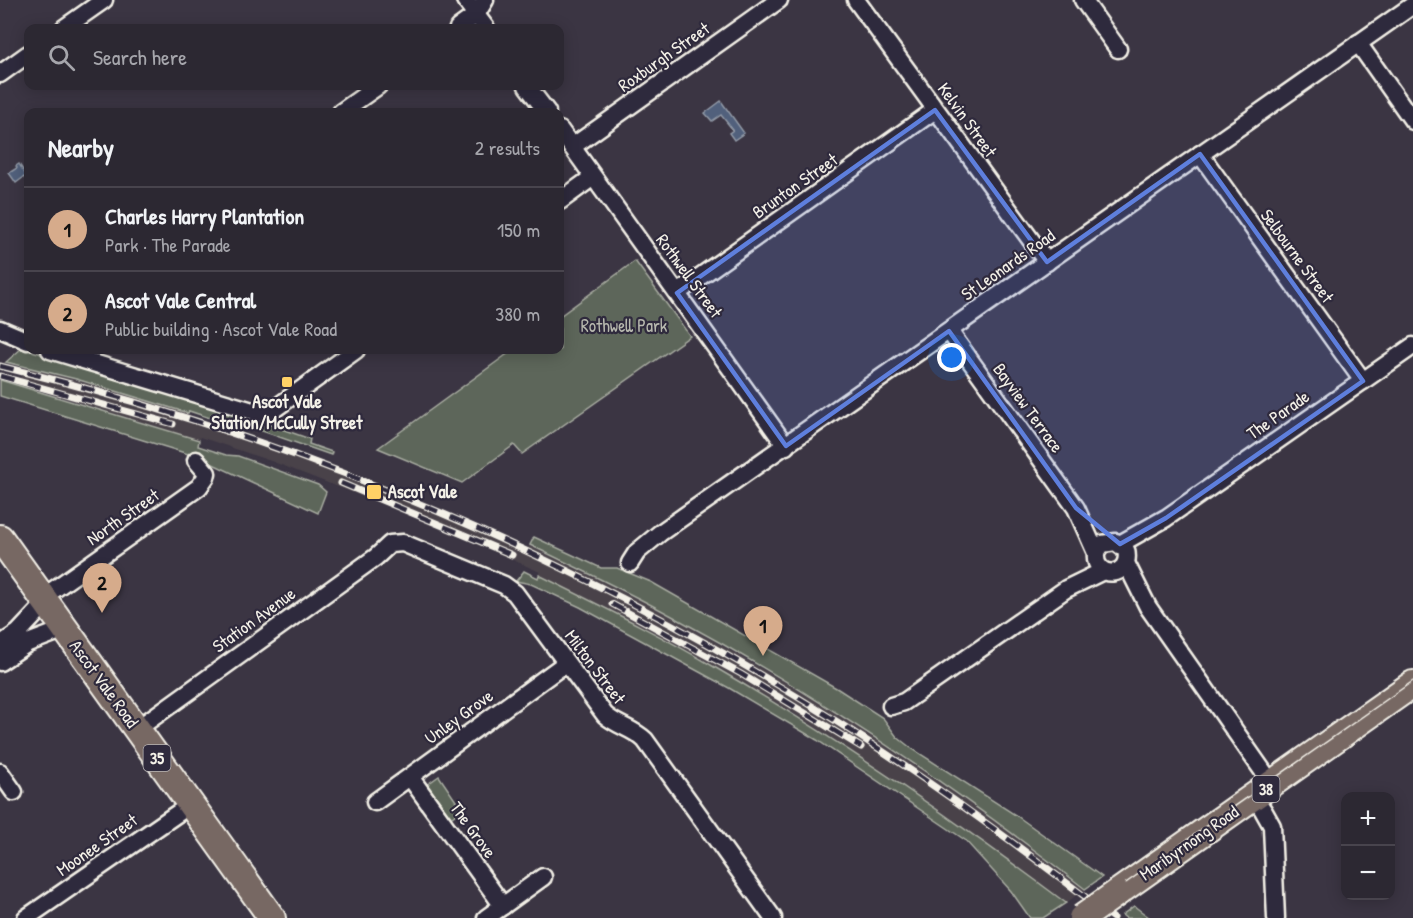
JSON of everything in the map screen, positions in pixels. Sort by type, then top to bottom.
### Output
[{"type":"main road","name":"Ascot Vale Road","points":[[0,538],[272,918]]},
{"type":"main road","name":"Maribyrnong Road","points":[[1082,918],[1413,684]]},
{"type":"street","points":[[70,24],[104,0]]},
{"type":"street","points":[[465,0],[481,22]]},
{"type":"street","points":[[481,22],[485,0]]},
{"type":"street","name":"Roxburgh Street","points":[[572,147],[779,0]]},
{"type":"street","name":"Kelvin Street","points":[[856,0],[1047,262]]},
{"type":"street","points":[[1083,0],[1118,49]]},
{"type":"street","name":"St Leonards Road","points":[[630,563],[637,552],[660,533],[1413,5]]},
{"type":"street","points":[[1358,43],[1413,121]]},
{"type":"street","points":[[0,74],[24,57]]},
{"type":"street","points":[[347,108],[372,90]]},
{"type":"street","points":[[530,90],[543,108]]},
{"type":"street","name":"Brunton Street","points":[[677,293],[935,110]]},
{"type":"street","name":"Rothwell Street","points":[[564,136],[786,446]]},
{"type":"street","name":"Selbourne Street","points":[[1200,154],[1363,381]]},
{"type":"street","points":[[564,198],[593,177]]},
{"type":"street","points":[[0,329],[24,338]]},
{"type":"street","name":"Bayview Terrace","points":[[949,331],[1076,508],[1121,551],[1148,607],[1263,791],[1265,813],[1272,826],[1274,838],[1276,918]]},
{"type":"street","name":"The Parade","points":[[1121,551],[1413,346]]},
{"type":"street","points":[[63,354],[266,415],[350,354]]},
{"type":"street","name":"North Street","points":[[0,645],[18,633],[44,601],[199,487],[207,472],[196,460]]},
{"type":"street","name":"Bayview Terrace","points":[[1076,508],[1102,564],[1148,607]]},
{"type":"street","name":"Milton Street","points":[[394,543],[408,545],[504,585],[515,592],[605,716],[610,721],[632,730],[645,740],[773,918]]},
{"type":"street","name":"Station Avenue","points":[[137,729],[394,543]]},
{"type":"street","points":[[1102,544],[1121,551],[1120,570],[1102,564],[1102,544]]},
{"type":"street","points":[[891,706],[904,702],[1102,564]]},
{"type":"street","points":[[0,662],[28,643],[65,629]]},
{"type":"street","name":"Unley Grove","points":[[375,802],[566,663]]},
{"type":"street","points":[[0,772],[14,792]]},
{"type":"street","name":"The Grove","points":[[410,777],[503,906]]},
{"type":"street","name":"Moonee Street","points":[[26,918],[191,804]]},
{"type":"street","points":[[486,918],[543,877]]},
{"type":"highlighted area","points":[[935,110],[1047,262],[1200,154],[1363,381],[1166,518],[1120,544],[1076,508],[949,331],[786,446],[677,293]]},
{"type":"shaded area","points":[[24,365],[188,413],[187,416],[316,460],[528,548],[530,545],[593,576],[673,617],[841,715],[995,820],[1085,889],[1066,903],[935,807],[796,715],[640,626],[539,575],[540,572],[429,522],[271,461],[200,437],[199,440],[19,384]]},
{"type":"green space","name":"Rothwell Park","points":[[635,261],[690,336],[522,454],[514,445],[462,483],[378,448],[507,354],[564,354],[564,313]]},
{"type":"green space","points":[[22,348],[24,354],[42,354],[256,420],[310,439],[309,444],[332,452],[331,455],[242,424],[228,424],[76,379],[6,362]]},
{"type":"green space","points":[[0,380],[199,440],[198,446],[226,455],[238,456],[318,485],[326,492],[318,513],[198,457],[0,396]]},
{"type":"green space","points":[[534,537],[601,568],[617,568],[651,582],[838,689],[883,718],[897,737],[911,748],[1017,816],[1102,877],[1085,889],[986,814],[833,710],[672,616],[530,545]]},
{"type":"green space","points":[[524,571],[538,578],[539,575],[651,632],[761,695],[894,780],[981,840],[1066,903],[1043,918],[1030,918],[1011,891],[965,840],[817,740],[729,688],[580,607],[531,584],[516,581]]},
{"type":"green space","points":[[439,776],[462,810],[449,819],[425,786]]},
{"type":"green space","points":[[1134,906],[1150,918],[1126,918],[1122,915]]},
{"type":"water","points":[[721,101],[744,133],[734,140],[729,133],[733,130],[721,115],[712,121],[705,113]]},
{"type":"water","points":[[19,164],[24,172],[24,177],[16,183],[9,173],[17,168]]},
{"type":"tram line","points":[[1076,918],[1413,681]]},
{"type":"railway","points":[[0,366],[112,395],[331,468],[544,559],[749,668],[847,728],[982,820],[1113,918]]},
{"type":"railway","points":[[0,376],[173,424]]},
{"type":"railway","points":[[341,483],[512,555]]},
{"type":"railway","points":[[612,604],[741,674],[861,747]]},
{"type":"place","name":"Ascot Vale Station/McCully Street","points":[[287,382]]},
{"type":"place","name":"Ascot Vale","points":[[374,492]]},
{"type":"place","name":"Ascot Vale Central","points":[[102,613]]},
{"type":"place","name":"Charles Harry Plantation","points":[[763,656]]}]
